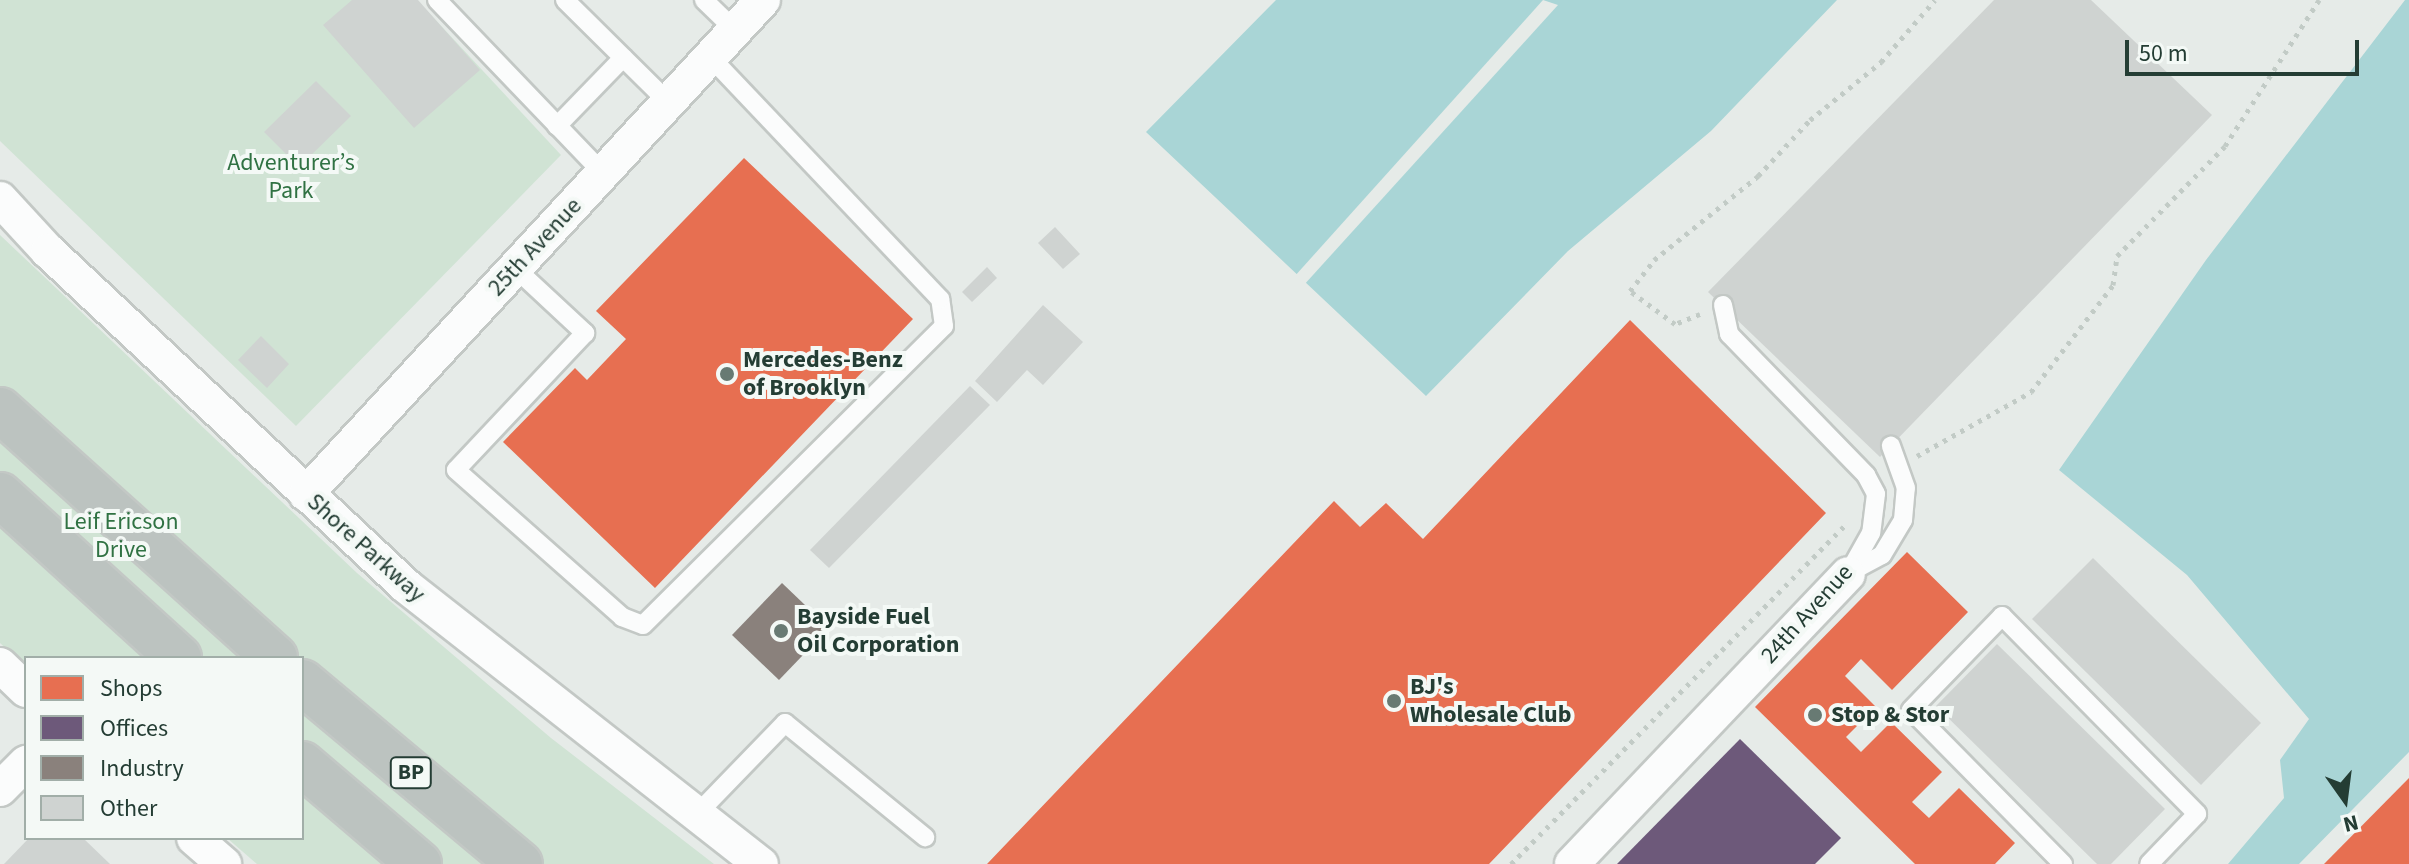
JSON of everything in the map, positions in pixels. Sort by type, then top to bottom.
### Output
[{"type":"highway","points":[[0,410],[273,656]]},
{"type":"highway","points":[[0,495],[177,656]]},
{"type":"highway","name":"BP","points":[[304,684],[520,864]]},
{"type":"highway","points":[[304,766],[419,864]]},
{"type":"street","name":"25th Avenue","points":[[306,494],[763,0]]},
{"type":"street","name":"Shore Parkway","points":[[0,199],[48,251],[406,586],[761,864]]},
{"type":"street","name":"24th Avenue","points":[[1572,864],[1848,574]]},
{"type":"street","points":[[0,665],[24,688]]},
{"type":"street","points":[[0,789],[24,765]]},
{"type":"street","points":[[196,840],[224,864]]},
{"type":"lane","points":[[437,0],[603,173]]},
{"type":"lane","points":[[565,0],[668,102]]},
{"type":"lane","points":[[704,0],[735,30]]},
{"type":"lane","points":[[515,268],[585,333],[456,470],[622,617],[643,625],[944,326],[940,299],[710,57]]},
{"type":"lane","points":[[557,126],[623,58]]},
{"type":"lane","name":"24th Avenue","points":[[1723,305],[1729,334],[1866,475],[1876,494],[1871,533],[1848,574]]},
{"type":"lane","points":[[1848,574],[1882,555],[1903,520],[1906,488],[1891,446]]},
{"type":"lane","points":[[2063,864],[1911,710],[2002,616],[2197,814],[2149,864]]},
{"type":"lane","points":[[696,815],[785,723],[925,837]]},
{"type":"path","points":[[1723,305],[1675,324],[1630,291],[1654,260],[1758,176],[1810,120],[1881,62],[1935,0]]},
{"type":"path","points":[[1909,460],[2031,392],[2113,285],[2117,256],[2225,146],[2319,0]]},
{"type":"path","points":[[1511,864],[1855,516]]},
{"type":"green space","name":"Adventurer’s Park","points":[[0,0],[417,0],[561,155],[296,426],[0,141]]},
{"type":"green space","name":"Leif Ericson Drive","points":[[0,235],[357,573],[551,738],[714,864],[257,864],[229,840],[304,840],[304,656],[24,656],[24,665],[0,643]]},
{"type":"water","points":[[1276,0],[1837,0],[1711,131],[1568,251],[1426,396],[1146,132]]},
{"type":"water","points":[[2405,0],[2409,0],[2409,752],[2299,864],[2228,864],[2284,798],[2280,760],[2309,719],[2187,575],[2059,470],[2206,260]]},
{"type":"pier","points":[[1543,0],[1558,5],[1303,286],[1294,277]]},
{"type":"building: Shops","name":"Mercedes-Benz of Brooklyn","points":[[744,158],[913,319],[655,588],[503,442],[575,368],[587,380],[626,339],[596,311]]},
{"type":"building: Shops","name":"BJ's Wholesale Club","points":[[1630,320],[1826,513],[1489,864],[987,864],[1334,501],[1360,527],[1386,503],[1423,539]]},
{"type":"building: Shops","name":"Stop & Stor","points":[[1907,552],[1968,612],[1892,690],[1861,659],[1845,676],[1876,707],[1846,737],[1861,752],[1891,722],[1942,772],[1912,802],[1929,818],[1959,788],[2015,843],[1995,864],[1915,864],[1755,707]]},
{"type":"building: Shops","points":[[2409,778],[2409,864],[2324,864]]},
{"type":"building: Offices","points":[[1740,739],[1841,838],[1815,864],[1617,864]]},
{"type":"building: Industry","name":"Bayside Fuel Oil Corporation","points":[[782,583],[829,628],[779,680],[732,635]]},
{"type":"building: Other","points":[[352,0],[418,0],[480,70],[414,128],[323,25]]},
{"type":"building: Other","points":[[1994,0],[2091,0],[2212,115],[1880,457],[1708,292]]},
{"type":"building: Other","points":[[316,81],[351,116],[299,167],[264,132]]},
{"type":"building: Other","points":[[1055,227],[1080,254],[1063,269],[1038,243]]},
{"type":"building: Other","points":[[987,267],[997,278],[972,302],[962,292]]},
{"type":"building: Other","points":[[1043,305],[1083,342],[1043,385],[1027,370],[997,402],[975,381]]},
{"type":"building: Other","points":[[261,336],[289,364],[267,388],[238,360]]},
{"type":"building: Other","points":[[970,386],[990,405],[829,568],[810,550]]},
{"type":"building: Other","points":[[2093,558],[2261,723],[2201,785],[2032,619]]},
{"type":"building: Other","points":[[1997,644],[2165,809],[2111,864],[2097,864],[1936,706]]},
{"type":"building: Other","points":[[27,840],[85,840],[110,864],[4,864]]},
{"type":"place","name":"Mercedes-Benz of Brooklyn","points":[[727,374]]},
{"type":"place","name":"Bayside Fuel Oil Corporation","points":[[781,631]]},
{"type":"place","name":"BJ's Wholesale Club","points":[[1394,701]]},
{"type":"place","name":"Stop & Stor","points":[[1815,715]]}]
